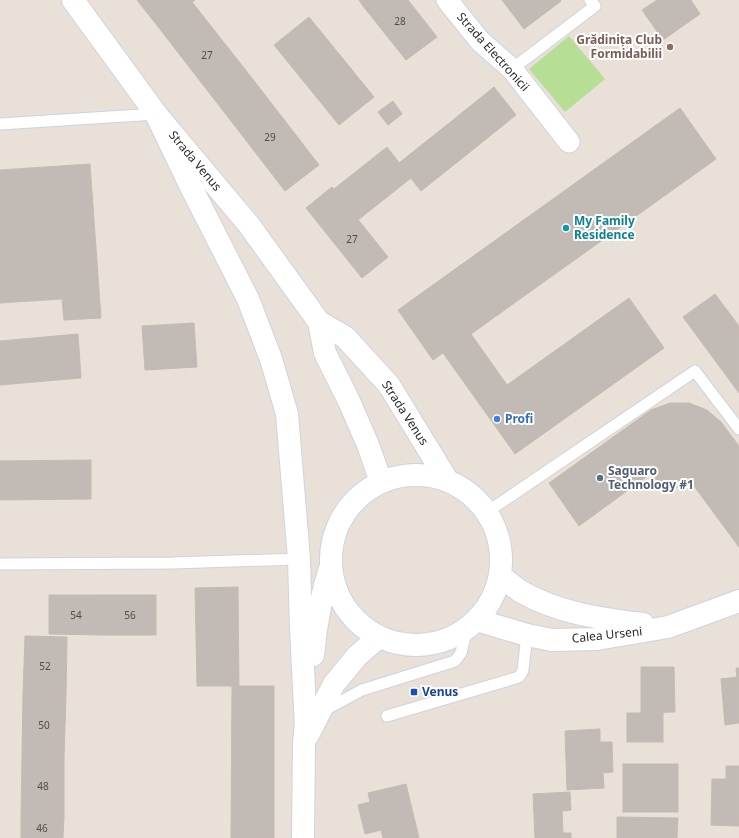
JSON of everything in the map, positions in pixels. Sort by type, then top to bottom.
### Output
[{"type":"main road","name":"Strada Venus","points":[[73,0],[156,114],[249,225],[319,322],[345,337],[389,385],[448,480]]},
{"type":"main road","points":[[156,114],[248,299],[272,359],[287,414],[299,559],[301,628],[310,728]]},
{"type":"main road","name":"Strada Venus","points":[[319,322],[324,353],[349,401],[368,445],[381,482]]},
{"type":"main road","points":[[303,838],[315,633],[322,590],[331,565],[334,539],[344,516],[360,496],[381,482],[403,476],[426,475],[448,480],[463,488],[477,499],[487,512],[500,543],[500,576],[495,592],[487,607],[472,624],[439,642],[409,645],[379,636],[355,619],[338,594],[331,565]]},
{"type":"main road","name":"Calea Urseni","points":[[500,576],[521,591],[561,608],[600,618],[668,627]]},
{"type":"main road","name":"Calea Urseni","points":[[472,624],[552,640],[597,639],[668,627],[739,601]]},
{"type":"main road","points":[[310,728],[334,684],[345,669],[379,636]]},
{"type":"street","name":"Strada Electronicii","points":[[447,0],[480,41],[512,69],[569,142]]},
{"type":"lane","points":[[512,69],[594,6],[590,0]]},
{"type":"lane","points":[[0,124],[156,114]]},
{"type":"lane","points":[[487,512],[695,371],[739,429]]},
{"type":"lane","points":[[0,564],[173,563],[299,559]]},
{"type":"lane","points":[[310,728],[362,690],[455,661],[461,653],[472,624]]},
{"type":"lane","points":[[387,716],[519,677],[522,670],[527,635]]},
{"type":"green space","points":[[569,36],[605,79],[565,112],[529,69]]},
{"type":"building","points":[[137,0],[195,0],[159,28]]},
{"type":"building","points":[[359,0],[371,0],[363,6]]},
{"type":"building","points":[[371,0],[408,0],[437,37],[406,60],[363,6]]},
{"type":"building","points":[[502,0],[560,0],[561,1],[524,29]]},
{"type":"building","points":[[657,0],[691,0],[700,14],[663,40],[642,10]]},
{"type":"building","points":[[192,2],[255,82],[221,108],[159,28]]},
{"type":"building","points":[[309,17],[374,97],[339,125],[274,45]]},
{"type":"building","points":[[255,82],[319,165],[285,191],[221,108]]},
{"type":"building","points":[[494,87],[516,115],[470,152],[448,124]]},
{"type":"building","points":[[393,101],[402,114],[388,125],[378,112]]},
{"type":"building","name":"My Family Residence","points":[[680,108],[716,159],[471,334],[507,385],[629,298],[664,348],[515,454],[443,353],[433,360],[398,310]]},
{"type":"building","points":[[448,124],[470,152],[421,191],[399,163]]},
{"type":"building","points":[[387,147],[411,178],[358,220],[334,189]]},
{"type":"building","points":[[90,164],[101,318],[64,320],[62,299],[0,303],[0,170]]},
{"type":"building","points":[[332,187],[388,257],[362,278],[306,208]]},
{"type":"building","points":[[715,294],[739,326],[739,393],[683,317]]},
{"type":"building","points":[[194,323],[197,367],[145,370],[142,326]]},
{"type":"building","points":[[78,334],[81,378],[0,385],[0,341]]},
{"type":"building","name":"Saguaro Technology #1","points":[[670,403],[689,403],[707,410],[721,422],[739,446],[739,547],[691,482],[683,487],[671,488],[660,485],[650,474],[579,526],[549,483],[651,410]]},
{"type":"building","points":[[91,460],[91,499],[0,500],[0,461]]},
{"type":"building","points":[[238,587],[239,686],[197,686],[195,588]]},
{"type":"building","points":[[49,595],[103,595],[103,635],[49,634]]},
{"type":"building","points":[[103,595],[156,595],[156,635],[103,635]]},
{"type":"building","points":[[25,636],[67,637],[66,695],[23,695]]},
{"type":"building","points":[[641,667],[674,667],[675,712],[641,713]]},
{"type":"building","points":[[736,668],[739,668],[739,723],[725,725],[721,679],[737,677]]},
{"type":"building","points":[[232,686],[274,686],[274,838],[231,838]]},
{"type":"building","points":[[23,695],[66,695],[64,756],[22,755]]},
{"type":"building","points":[[627,713],[663,713],[663,742],[627,742]]},
{"type":"building","points":[[600,729],[600,742],[612,742],[613,772],[603,773],[604,788],[567,790],[565,731]]},
{"type":"building","points":[[22,755],[64,756],[64,817],[21,817]]},
{"type":"building","points":[[623,764],[678,764],[678,812],[623,812]]},
{"type":"building","points":[[726,766],[739,766],[739,826],[711,825],[712,779],[726,779]]},
{"type":"building","points":[[406,784],[419,838],[383,838],[381,830],[365,834],[358,805],[370,802],[368,793]]},
{"type":"building","points":[[570,792],[571,810],[562,811],[563,833],[571,833],[571,838],[535,838],[533,794]]},
{"type":"building","points":[[21,817],[64,817],[63,838],[21,838]]},
{"type":"building","points":[[617,817],[678,818],[677,838],[617,838]]},
{"type":"place","name":"Grădinița Club Formidabilii","points":[[670,47]]},
{"type":"place","name":"My Family Residence","points":[[566,228]]},
{"type":"place","name":"Profi","points":[[497,419]]},
{"type":"place","name":"Saguaro Technology #1","points":[[600,478]]},
{"type":"place","name":"Venus","points":[[414,692]]}]
